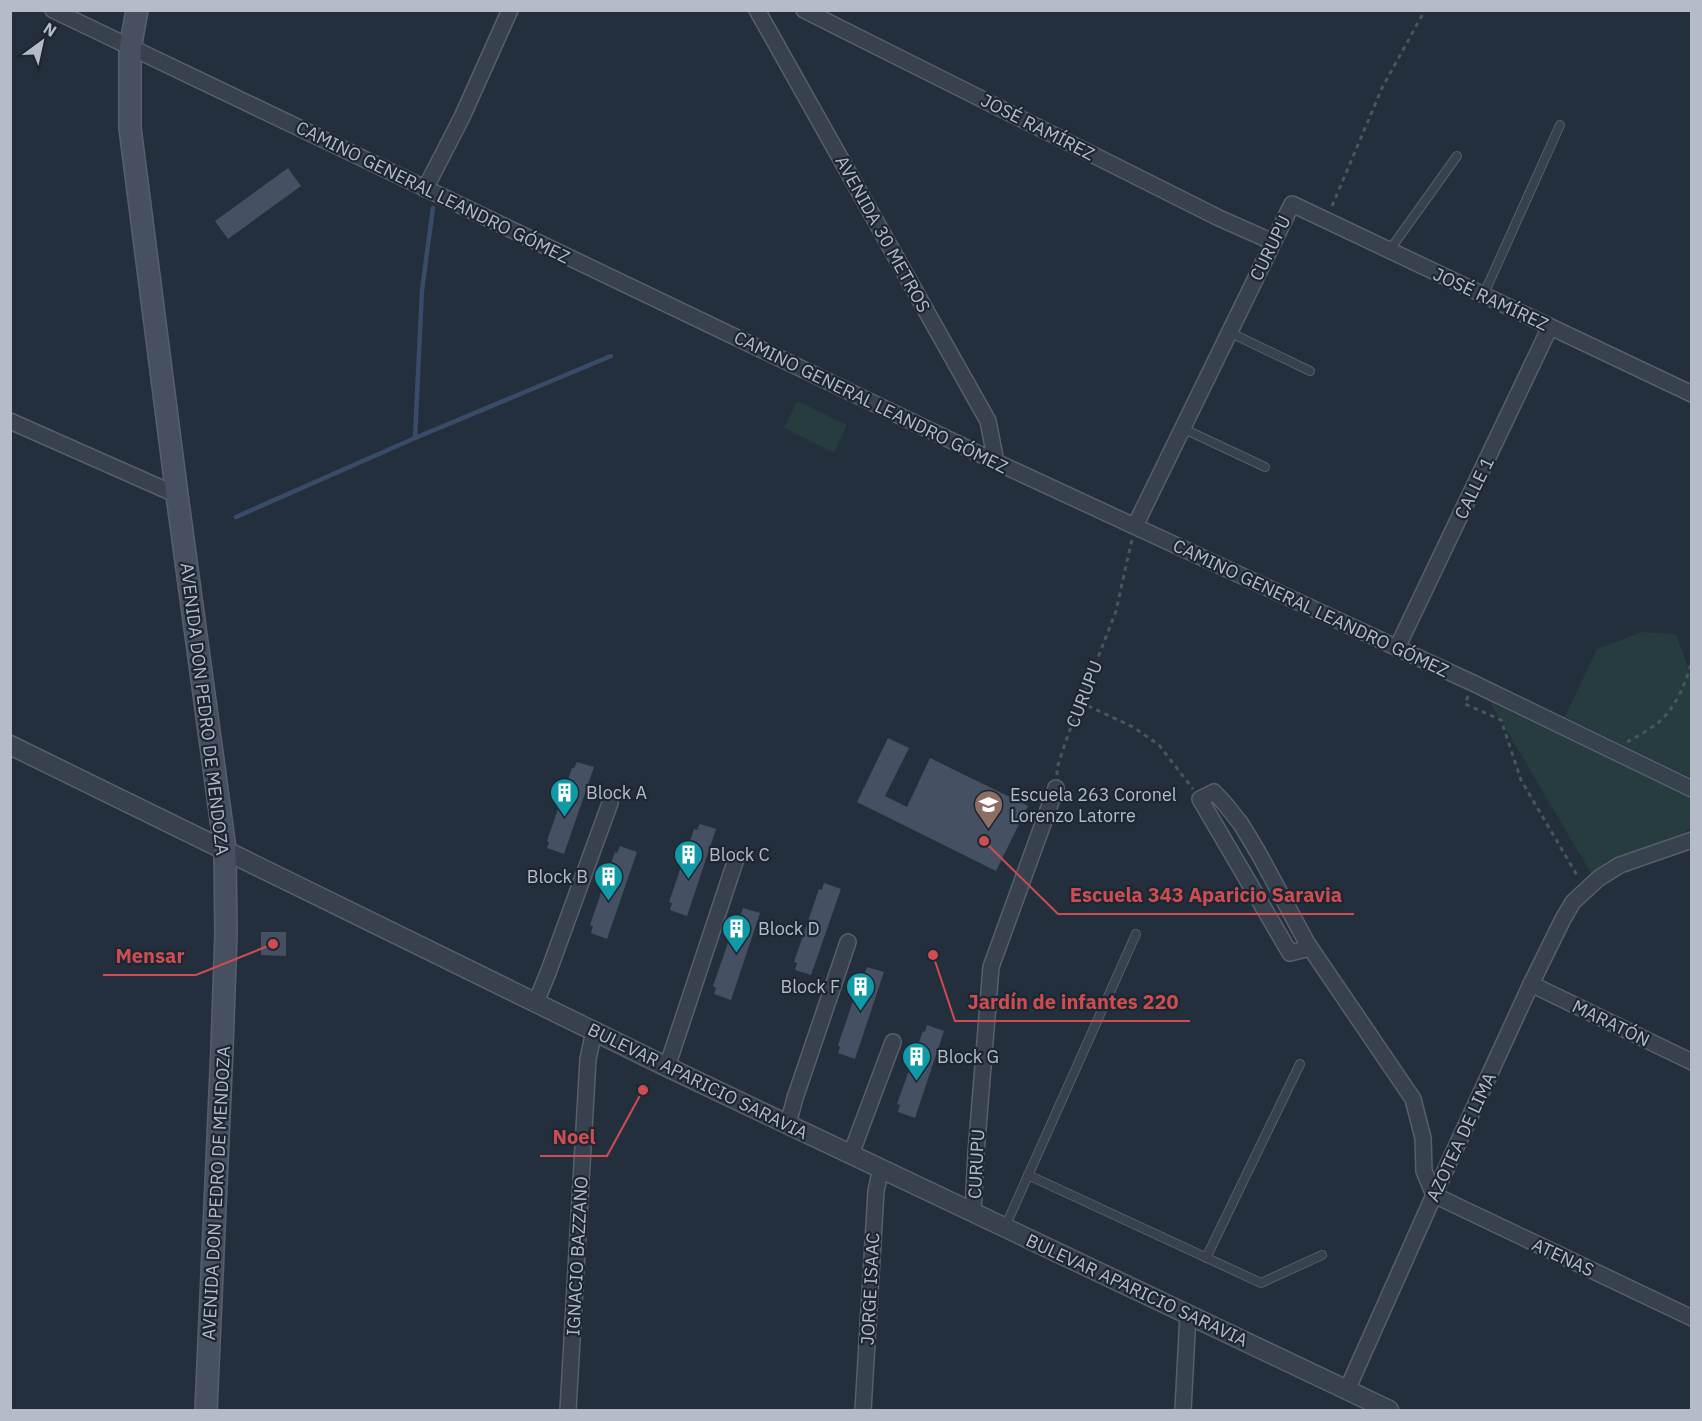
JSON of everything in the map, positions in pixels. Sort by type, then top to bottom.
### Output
[{"type":"main road","name":"AVENIDA DON PEDRO DE MENDOZA","points":[[137,10],[130,48],[130,128],[225,849],[226,934],[223,1037],[206,1410]]},
{"type":"street","name":"CAMINO GENERAL LEANDRO GÓMEZ","points":[[53,10],[996,462],[1473,683],[1692,789]]},
{"type":"street","points":[[425,189],[462,117],[510,10]]},
{"type":"street","name":"AVENIDA 30 METROS","points":[[757,10],[988,421],[996,462]]},
{"type":"street","name":"JOSÉ RAMÍREZ","points":[[804,10],[1219,218],[1273,242]]},
{"type":"street","name":"JOSÉ RAMÍREZ","points":[[1292,204],[1692,394]]},
{"type":"street","name":"CURUPU","points":[[1135,526],[1292,204]]},
{"type":"street","name":"CALLE 1","points":[[1397,648],[1550,327]]},
{"type":"street","points":[[10,421],[177,495]]},
{"type":"street","name":"BULEVAR APARICIO SARAVIA","points":[[10,745],[667,1067],[1389,1410]]},
{"type":"street","name":"CURUPU","points":[[973,1212],[991,967],[1056,788]]},
{"type":"street","points":[[1310,948],[1290,953],[1200,799],[1214,792],[1241,824],[1310,948],[1413,1099],[1423,1138],[1424,1171],[1434,1195]]},
{"type":"street","points":[[536,1002],[610,803]]},
{"type":"street","name":"AZOTEA DE LIMA","points":[[1347,1390],[1531,984],[1573,902],[1599,878],[1620,866],[1692,840]]},
{"type":"street","points":[[667,1067],[736,859]]},
{"type":"street","points":[[788,1124],[848,942]]},
{"type":"street","name":"MARATÓN","points":[[1531,984],[1692,1062]]},
{"type":"street","name":"IGNACIO BAZZANO","points":[[568,1410],[588,1059],[594,1030]]},
{"type":"street","points":[[851,1154],[893,1042]]},
{"type":"street","name":"JORGE ISAAC","points":[[863,1410],[876,1191],[881,1168]]},
{"type":"street","name":"ATENAS","points":[[1434,1195],[1692,1318]]},
{"type":"street","points":[[1183,1410],[1188,1314]]},
{"type":"lane","points":[[1484,296],[1560,125]]},
{"type":"lane","points":[[1389,251],[1456,156]]},
{"type":"lane","points":[[1229,332],[1310,371]]},
{"type":"lane","points":[[1182,428],[1265,467]]},
{"type":"lane","points":[[1005,1227],[1136,934]]},
{"type":"lane","points":[[1206,1258],[1300,1064]]},
{"type":"lane","points":[[1028,1175],[1261,1283],[1322,1255]]},
{"type":"path","points":[[1325,221],[1382,88],[1425,10]]},
{"type":"path","name":"CURUPU","points":[[1056,788],[1057,768],[1116,611],[1135,526]]},
{"type":"path","points":[[1612,750],[1660,721],[1671,708],[1685,682],[1692,660]]},
{"type":"path","points":[[1473,683],[1465,704],[1501,720],[1521,780],[1585,889]]},
{"type":"path","points":[[1080,702],[1133,727],[1159,745],[1200,799]]},
{"type":"green space","points":[[797,401],[847,425],[834,453],[784,428]]},
{"type":"green space","points":[[1642,632],[1676,634],[1691,676],[1691,778],[1565,717],[1597,649]]},
{"type":"green space","points":[[1490,702],[1689,797],[1691,827],[1685,832],[1610,860],[1591,873]]},
{"type":"building","points":[[288,168],[301,186],[228,239],[215,221]]},
{"type":"building","points":[[888,738],[909,748],[885,796],[907,807],[930,758],[1028,806],[996,871],[857,802]]},
{"type":"building","name":"Block A","points":[[577,762],[594,767],[564,854],[547,848],[549,842],[547,841],[572,768]]},
{"type":"building","name":"Block C","points":[[700,824],[716,829],[687,916],[670,910],[672,903],[669,902],[694,829],[697,830]]},
{"type":"building","name":"Block B","points":[[620,846],[637,852],[607,939],[591,933],[593,926],[590,925],[615,852],[617,853]]},
{"type":"building","points":[[824,883],[841,889],[811,975],[795,970],[797,963],[794,962],[819,889],[822,890]]},
{"type":"building","name":"Block D","points":[[743,908],[760,913],[731,1000],[714,994],[716,988],[713,986],[738,914],[741,914]]},
{"type":"building","points":[[261,932],[286,932],[286,956],[261,955]]},
{"type":"building","name":"Block F","points":[[867,967],[884,972],[855,1059],[838,1053],[840,1047],[838,1045],[863,972],[865,973]]},
{"type":"building","name":"Block G","points":[[927,1025],[944,1031],[915,1118],[898,1112],[900,1105],[897,1104]]},
{"type":"waterway","points":[[415,438],[422,290],[433,208]]},
{"type":"waterway","points":[[236,517],[415,438],[611,356]]},
{"type":"place","name":"Block A","points":[[565,818]]},
{"type":"place","name":"Escuela 263 Coronel Lorenzo Latorre","points":[[989,830]]},
{"type":"place","name":"Escuela 343 Aparicio Saravia","points":[[984,841]]},
{"type":"place","name":"Block C","points":[[688,880]]},
{"type":"place","name":"Block B","points":[[609,902]]},
{"type":"place","name":"Mensar","points":[[273,944]]},
{"type":"place","name":"Block D","points":[[737,954]]},
{"type":"place","name":"Jardín de infantes 220","points":[[933,955]]},
{"type":"place","name":"Block F","points":[[861,1012]]},
{"type":"place","name":"Block G","points":[[916,1082]]},
{"type":"place","name":"Noel","points":[[643,1090]]}]
